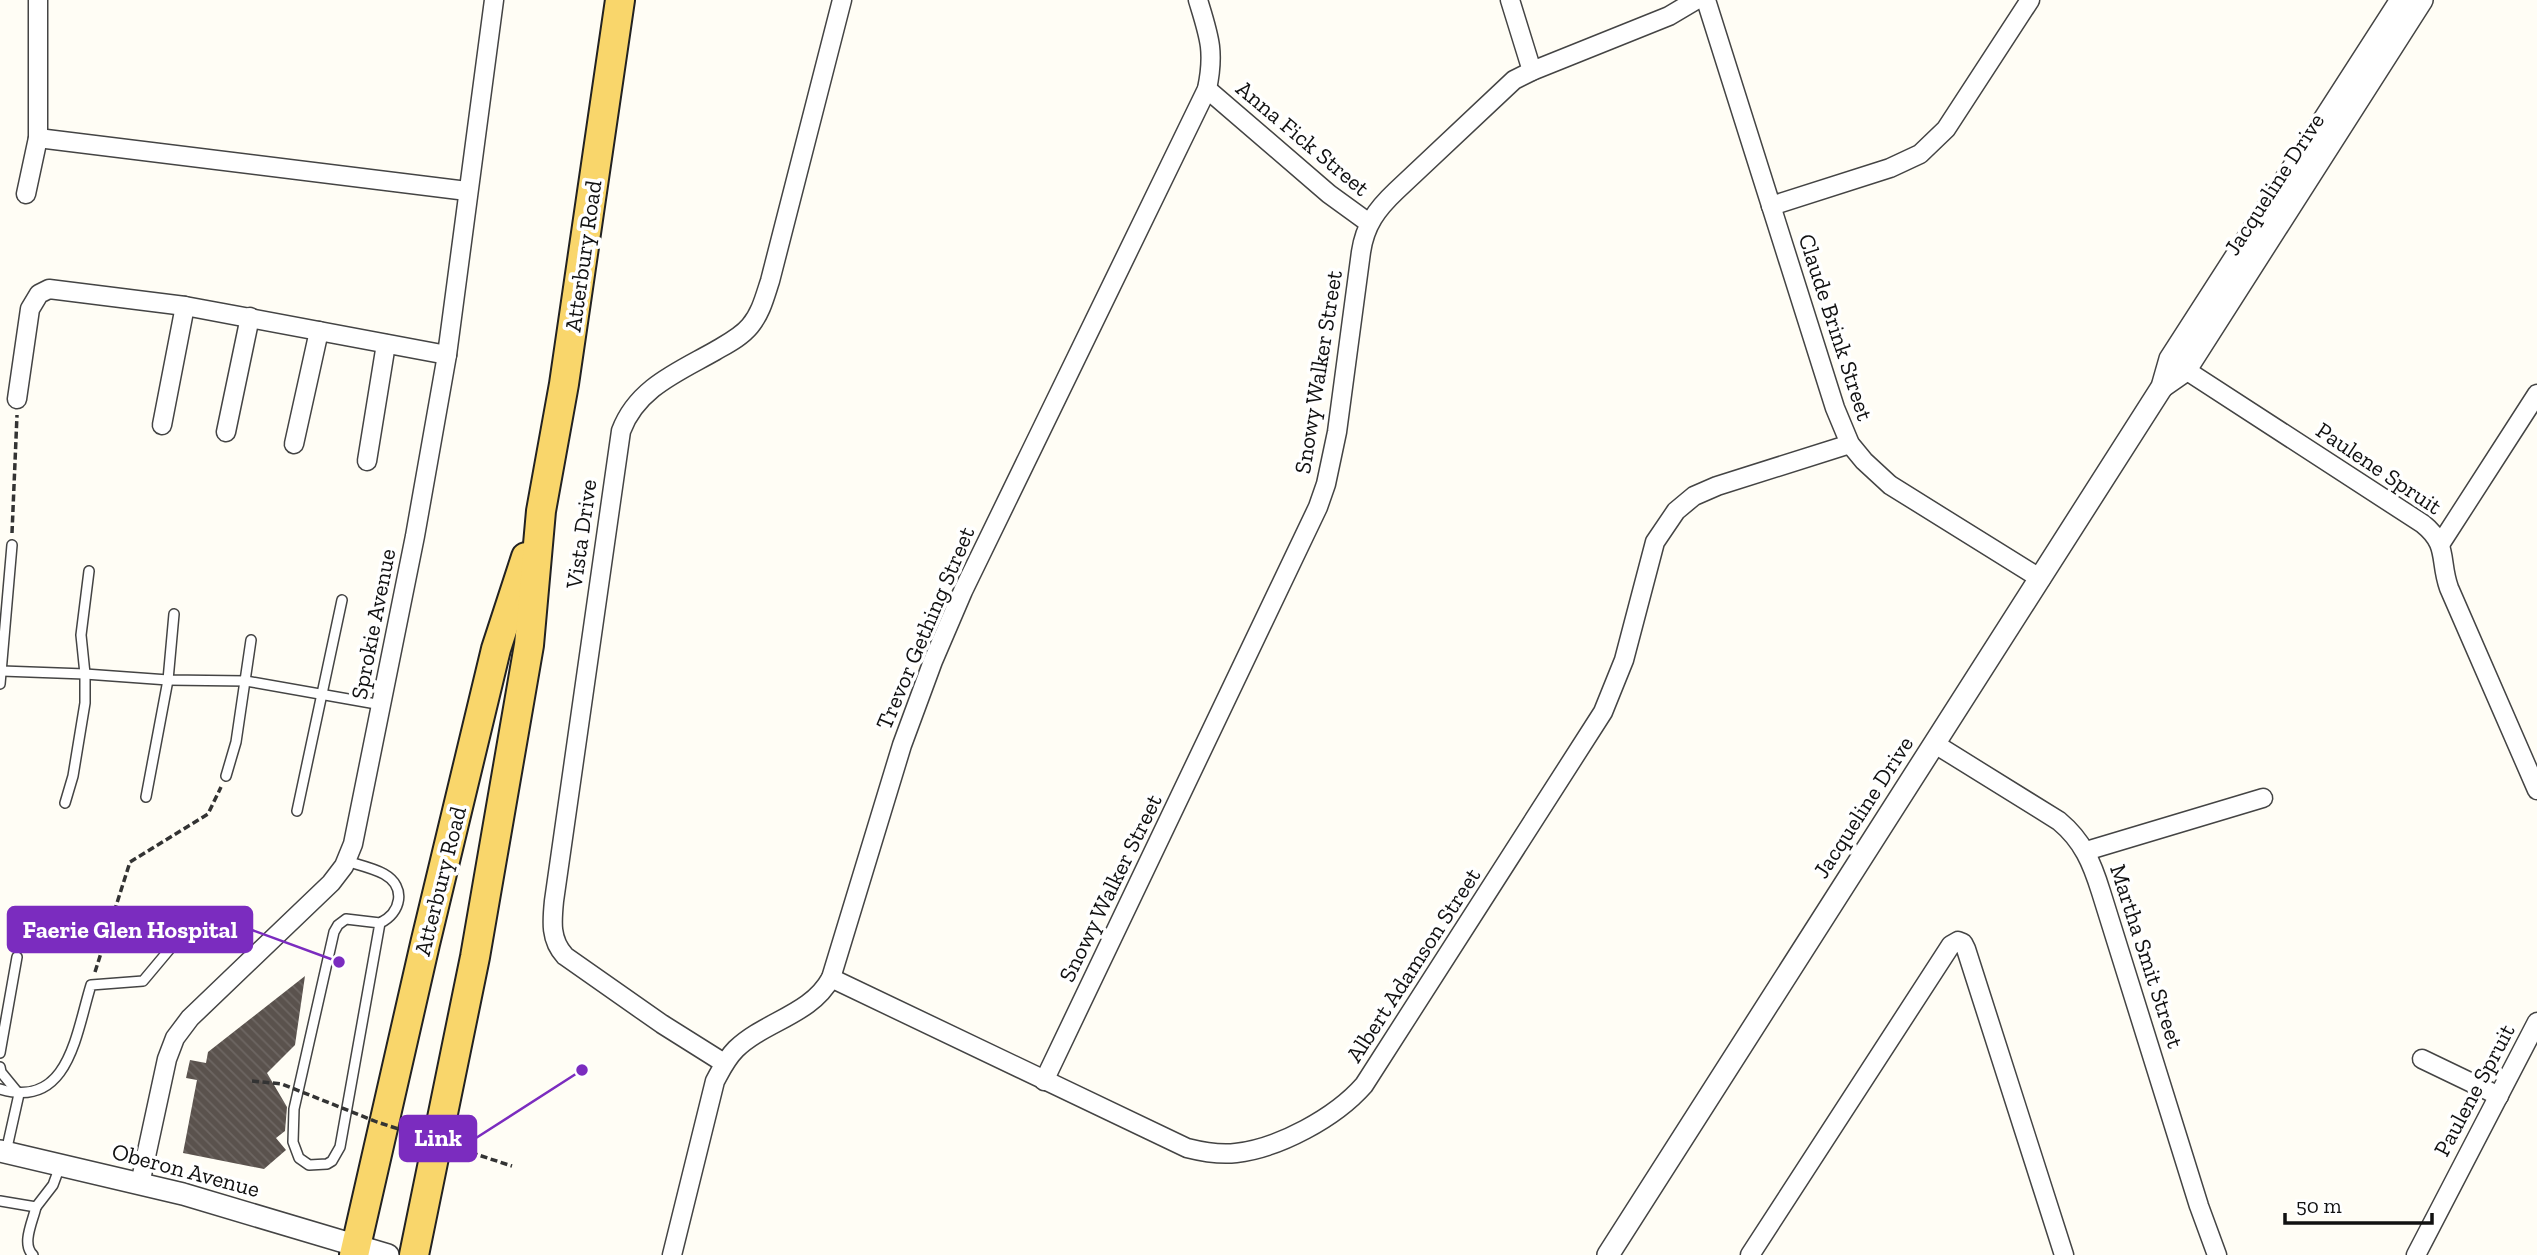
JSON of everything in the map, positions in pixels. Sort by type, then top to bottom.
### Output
[{"type":"main road","name":"Atterbury Road","points":[[414,1255],[475,957],[529,645],[541,511],[564,384],[620,0]]},
{"type":"main road","name":"Atterbury Road","points":[[356,1251],[425,944],[496,649],[541,511]]},
{"type":"street","points":[[26,194],[38,138],[38,0]]},
{"type":"street","name":"Sprokie Avenue","points":[[141,1184],[167,1059],[175,1038],[190,1018],[331,883],[346,861],[353,844],[422,498],[447,355],[494,0]]},
{"type":"street","name":"Vista Drive","points":[[724,1063],[662,1024],[565,956],[554,936],[553,910],[621,431],[636,402],[661,382],[730,342],[749,327],[757,316],[770,281],[842,0]]},
{"type":"street","name":"Trevor Gething Street","points":[[671,1255],[712,1091],[724,1063],[750,1038],[816,998],[831,978],[888,784],[933,661],[963,592],[1207,89],[1212,50],[1198,0]]},
{"type":"street","points":[[1510,0],[1532,71]]},
{"type":"street","name":"Snowy Walker Street","points":[[1044,1081],[1316,514],[1326,484],[1337,432],[1361,252],[1368,223],[1381,206],[1514,80],[1670,16],[1696,0]]},
{"type":"street","name":"Claude Brink Street","points":[[1706,0],[1835,408],[1850,444],[1890,485],[2041,579]]},
{"type":"street","points":[[1771,206],[1891,168],[1907,162],[1929,148],[1959,111],[2030,0]]},
{"type":"street","name":"Jacqueline Drive","points":[[2178,365],[2400,0]]},
{"type":"street","name":"Jacqueline Drive","points":[[1608,1255],[2162,387],[2422,0]]},
{"type":"street","name":"Anna Fick Street","points":[[1207,89],[1329,194],[1368,223]]},
{"type":"street","points":[[38,138],[467,191]]},
{"type":"street","points":[[17,399],[30,309],[44,291],[55,289],[250,317],[447,355]]},
{"type":"street","points":[[162,425],[184,306]]},
{"type":"street","points":[[226,432],[250,317]]},
{"type":"street","points":[[294,444],[319,331]]},
{"type":"street","points":[[367,461],[386,344]]},
{"type":"street","name":"Paulene Spruit","points":[[2178,365],[2423,524],[2441,543],[2444,573],[2449,588],[2537,790]]},
{"type":"street","points":[[2441,543],[2537,394]]},
{"type":"street","name":"Albert Adamson Street","points":[[831,978],[1187,1149],[1237,1153],[1269,1144],[1314,1124],[1349,1101],[1374,1070],[1603,712],[1624,660],[1655,542],[1666,523],[1683,504],[1705,491],[1850,444]]},
{"type":"street","name":"Martha Smit Street","points":[[1935,744],[2059,821],[2087,851],[2199,1206],[2217,1255]]},
{"type":"street","points":[[2087,851],[2263,798]]},
{"type":"street","points":[[1750,1255],[1951,944],[1958,941],[1963,943],[1966,949],[2064,1255]]},
{"type":"street","name":"Paulene Spruit","points":[[2416,1255],[2537,1022]]},
{"type":"street","points":[[2422,1059],[2499,1096]]},
{"type":"street","name":"Oberon Avenue","points":[[3,1151],[183,1194],[356,1251]]},
{"type":"street","points":[[356,1251],[387,1255]]},
{"type":"lane","points":[[0,684],[12,545]]},
{"type":"lane","points":[[65,803],[73,776],[82,724],[85,674],[81,635],[89,571]]},
{"type":"lane","points":[[297,811],[342,600]]},
{"type":"lane","points":[[146,797],[169,680],[174,614]]},
{"type":"lane","points":[[226,776],[236,741],[251,640]]},
{"type":"lane","points":[[2,671],[169,680],[246,681],[382,705]]},
{"type":"lane","points":[[346,861],[385,874],[396,887],[398,907],[380,923],[346,919],[334,932],[295,1109],[293,1142],[299,1158],[309,1165],[327,1164],[332,1161],[340,1147],[380,923]]},
{"type":"lane","points":[[0,1089],[19,1094],[38,1090],[57,1078],[67,1061],[91,985],[143,981],[174,944]]},
{"type":"lane","points":[[0,1053],[17,957]]},
{"type":"lane","points":[[0,1067],[19,1094]]},
{"type":"lane","points":[[3,1151],[19,1094]]},
{"type":"lane","points":[[33,1255],[27,1244],[36,1207],[54,1185],[61,1164]]},
{"type":"lane","points":[[0,1201],[36,1207]]},
{"type":"path","points":[[12,545],[17,399]]},
{"type":"path","points":[[91,985],[130,862],[208,814],[226,776]]},
{"type":"path","points":[[252,1081],[282,1084],[377,1122],[512,1166]]},
{"type":"building","points":[[305,976],[295,1045],[267,1073],[287,1107],[285,1131],[276,1138],[286,1150],[264,1169],[183,1153],[197,1080],[186,1078],[190,1060],[206,1063],[208,1052]]},
{"type":"place","name":"Faerie Glen Hospital","points":[[339,962]]},
{"type":"place","name":"Link","points":[[582,1070]]}]
